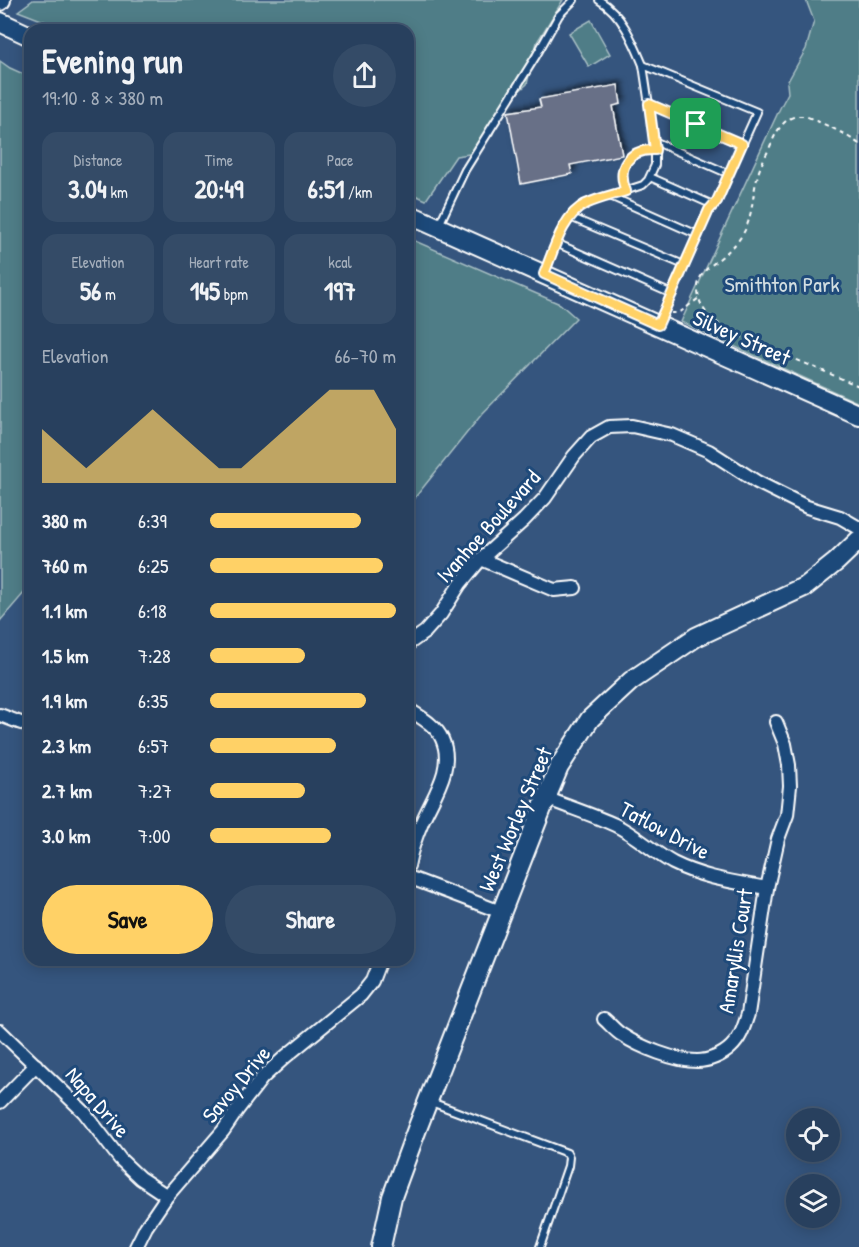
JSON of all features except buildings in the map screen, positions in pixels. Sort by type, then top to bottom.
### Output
[{"type":"street","points":[[0,22],[24,33]]},
{"type":"street","name":"Silvey Street","points":[[414,217],[859,415]]},
{"type":"street","name":"Ivanhoe Boulevard","points":[[414,640],[441,614],[460,584],[482,559],[545,498],[591,436],[609,427],[632,426],[672,435],[709,451],[757,482],[807,507],[840,517],[859,528]]},
{"type":"street","name":"West Worley Street","points":[[381,1247],[392,1197],[546,798],[559,767],[590,719],[631,681],[696,637],[806,586],[859,540]]},
{"type":"street","points":[[482,559],[554,590],[575,588]]},
{"type":"street","points":[[414,713],[429,722],[442,739],[447,760],[440,787],[414,842]]},
{"type":"street","points":[[0,715],[24,723]]},
{"type":"street","name":"Amaryllis Court","points":[[604,1019],[620,1034],[647,1047],[680,1059],[698,1061],[716,1057],[731,1048],[742,1034],[748,1014],[766,888],[786,815],[790,786],[785,744],[776,722]]},
{"type":"street","name":"Tatlow Drive","points":[[546,798],[614,825],[633,835],[671,862],[693,872],[718,880],[766,888]]},
{"type":"street","points":[[414,878],[501,912]]},
{"type":"street","name":"Savoy Drive","points":[[136,1247],[146,1227],[167,1197],[223,1131],[262,1078],[361,995],[372,981],[378,966]]},
{"type":"street","name":"Napa Drive","points":[[0,1030],[84,1112],[120,1159],[140,1178],[167,1197]]},
{"type":"street","points":[[0,1102],[36,1065]]},
{"type":"lane","points":[[438,228],[465,170],[559,15],[574,0]]},
{"type":"lane","points":[[544,274],[556,243],[573,213],[584,204],[643,185],[650,177],[655,165],[654,141],[643,65],[632,39],[617,16],[610,7],[599,0]]},
{"type":"lane","points":[[643,65],[757,112],[717,201],[709,210],[658,325]]},
{"type":"lane","points":[[649,104],[742,144]]},
{"type":"lane","points":[[654,141],[729,174]]},
{"type":"lane","points":[[626,191],[621,178],[629,159],[640,151],[655,150]]},
{"type":"lane","points":[[650,177],[713,205]]},
{"type":"lane","points":[[610,196],[698,235]]},
{"type":"lane","points":[[570,217],[684,265]]},
{"type":"lane","points":[[556,243],[672,294]]},
{"type":"lane","points":[[428,1100],[567,1153],[568,1166],[540,1247]]},
{"type":"path","points":[[859,144],[827,125],[804,116],[787,120],[780,126],[757,176],[752,209],[744,231],[737,243],[703,271],[698,290],[700,302],[706,313],[717,324],[735,334],[859,386]]},
{"type":"green space","points":[[33,0],[563,0],[537,42],[527,84],[500,108],[493,134],[476,153],[456,156],[426,200],[414,195],[414,24],[52,24],[18,11]]},
{"type":"green space","name":"Smithton Park","points":[[806,0],[859,0],[859,403],[681,322],[788,93],[787,83],[806,49],[814,21]]},
{"type":"green space","points":[[591,20],[610,54],[589,67],[569,33]]},
{"type":"green space","points":[[0,61],[24,74],[24,593],[0,621]]},
{"type":"green space","points":[[414,241],[560,304],[576,318],[482,414],[414,499]]},
{"type":"route","points":[[649,104],[696,124],[742,144],[717,201],[709,210],[658,325],[544,274],[560,233],[573,213],[584,204],[626,191],[621,178],[629,159],[640,151],[655,150],[649,104]]}]
